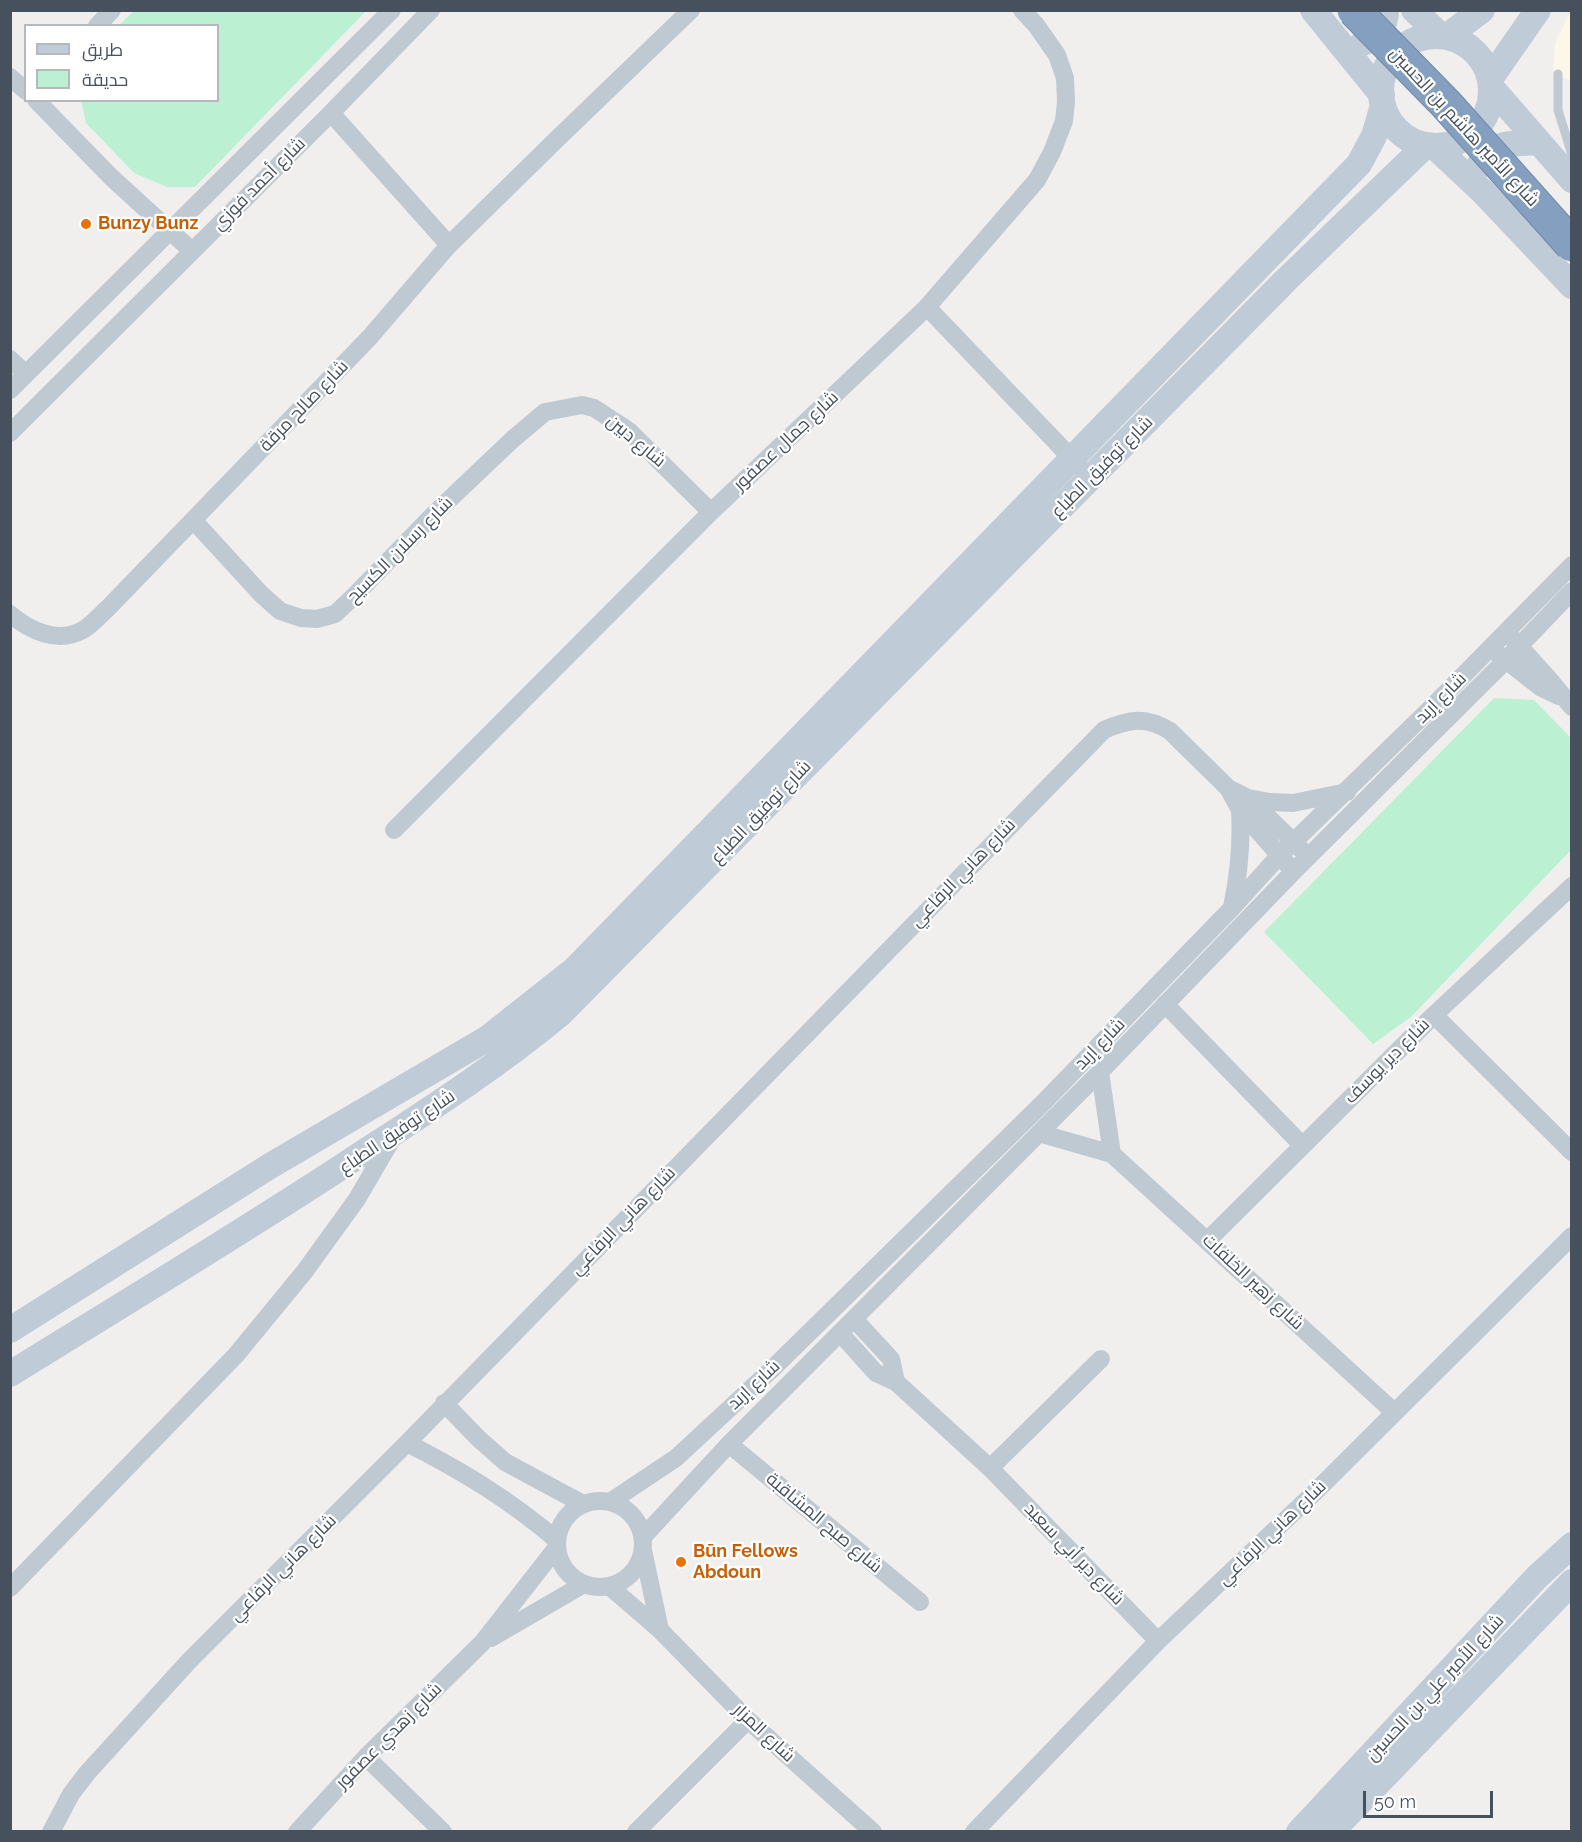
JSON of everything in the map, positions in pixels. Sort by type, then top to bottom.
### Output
[{"type":"highway","name":"شارع الأمير هاشم بن الحسين","points":[[1354,10],[1446,104],[1572,245]]},
{"type":"highway","name":"شارع الأمير هاشم بن الحسين","points":[[1380,10],[1572,217]]},
{"type":"street","points":[[99,24],[112,10]]},
{"type":"street","name":"شارع أحمد فوزي","points":[[10,390],[392,10]]},
{"type":"street","name":"شارع أحمد فوزي","points":[[10,433],[431,10]]},
{"type":"street","name":"شارع صالح مرقة","points":[[10,614],[45,634],[62,636],[83,630],[108,608],[370,337],[449,246],[690,10]]},
{"type":"street","name":"شارع جمال عصفور","points":[[394,830],[711,512],[927,307],[1037,180],[1052,152],[1064,121],[1065,78],[1057,54],[1022,10]]},
{"type":"street","points":[[1313,10],[1342,44],[1382,100],[1389,119],[1398,131],[1411,140],[1430,146],[1484,193],[1572,286]]},
{"type":"street","points":[[1342,44],[1361,44],[1377,36],[1384,22],[1386,10]]},
{"type":"street","points":[[1414,10],[1443,37]]},
{"type":"street","points":[[1443,37],[1482,10]]},
{"type":"street","points":[[1430,146],[1457,142],[1476,129],[1488,110],[1491,83],[1538,10]]},
{"type":"street","points":[[1382,100],[1383,80],[1386,72],[1398,52],[1410,43],[1425,38],[1443,37],[1463,43],[1485,64],[1491,83],[1572,180]]},
{"type":"street","points":[[10,76],[24,89]]},
{"type":"street","name":"شارع توفيق الطباع","points":[[10,1330],[270,1166],[488,1038],[574,970],[1359,164],[1374,136],[1382,100]]},
{"type":"street","points":[[38,102],[111,177],[192,250]]},
{"type":"street","points":[[331,113],[449,246]]},
{"type":"street","points":[[1484,193],[1478,169],[1489,151],[1499,146],[1538,142]]},
{"type":"street","name":"شارع توفيق الطباع","points":[[10,1374],[290,1202],[519,1048],[561,1014],[1286,280],[1430,146]]},
{"type":"street","points":[[927,307],[1091,479]]},
{"type":"street","points":[[10,358],[26,374]]},
{"type":"street","name":"شارع دبين","points":[[545,412],[582,405],[594,408],[610,417],[629,431],[711,512]]},
{"type":"street","name":"شارع رسلان الكسيح","points":[[194,521],[261,594],[280,611],[301,618],[317,619],[335,614],[434,514],[545,412]]},
{"type":"street","name":"شارع إربد","points":[[610,1502],[676,1458],[771,1370],[1041,1105],[1231,909],[1279,856],[1347,792],[1572,565]]},
{"type":"street","name":"شارع إربد","points":[[643,1542],[729,1444],[1100,1072],[1294,871],[1572,591]]},
{"type":"street","points":[[1506,633],[1550,679],[1567,703]]},
{"type":"street","points":[[1491,648],[1540,687],[1567,703]]},
{"type":"street","name":"شارع هاني الرفاعي","points":[[51,1832],[71,1794],[88,1772],[189,1661],[407,1443],[1104,730],[1129,720],[1160,725],[1170,731],[1244,804],[1310,856]]},
{"type":"street","points":[[1244,804],[1293,803],[1347,792]]},
{"type":"street","name":"شارع هاني الرفاعي","points":[[1244,804],[1279,856],[1294,871]]},
{"type":"street","name":"شارع هاني الرفاعي","points":[[1231,909],[1239,876],[1244,804]]},
{"type":"street","name":"شارع دير يوسف","points":[[1208,1240],[1434,1015],[1572,886]]},
{"type":"street","points":[[1165,1004],[1302,1145]]},
{"type":"street","points":[[1434,1015],[1572,1152]]},
{"type":"street","points":[[1100,1072],[1112,1154]]},
{"type":"street","points":[[10,1588],[236,1355],[305,1271],[357,1199],[396,1132]]},
{"type":"street","name":"شارع زهير الخلفات","points":[[1039,1133],[1112,1154],[1394,1412]]},
{"type":"street","points":[[270,1166],[290,1202]]},
{"type":"street","name":"شارع هاني الرفاعي","points":[[974,1832],[1158,1641],[1316,1491],[1572,1236]]},
{"type":"street","name":"شارع دير أبي سعيد","points":[[854,1318],[891,1359],[896,1382]]},
{"type":"street","name":"شارع دير أبي سعيد","points":[[840,1333],[876,1373],[896,1382],[990,1468],[1158,1641]]},
{"type":"street","points":[[990,1468],[1101,1359]]},
{"type":"street","points":[[444,1403],[505,1462],[584,1504]]},
{"type":"street","points":[[407,1443],[502,1496],[557,1543]]},
{"type":"street","name":"شارع صبح المشاقبة","points":[[729,1444],[920,1602]]},
{"type":"street","points":[[643,1542],[640,1561],[632,1572],[622,1581],[609,1586],[597,1587],[584,1584],[565,1570],[557,1543],[565,1518],[573,1510],[597,1501],[622,1506],[639,1525],[643,1542],[660,1630]]},
{"type":"street","name":"شارع زهدي عصفور","points":[[297,1832],[366,1757],[482,1643],[557,1543]]},
{"type":"street","name":"شارع الأمير علي بن الحسين","points":[[1299,1832],[1537,1577],[1572,1545]]},
{"type":"street","name":"شارع الأمير علي بن الحسين","points":[[1331,1832],[1572,1582]]},
{"type":"street","name":"شارع زهدي عصفور","points":[[482,1643],[584,1584]]},
{"type":"street","name":"شارع المزار","points":[[609,1586],[660,1630],[748,1720],[873,1832]]},
{"type":"street","points":[[636,1832],[748,1720]]},
{"type":"street","points":[[366,1757],[443,1832]]},
{"type":"lane","points":[[1558,74],[1558,110],[1572,155]]},
{"type":"shaded area","points":[[1571,11],[1571,81],[1553,71],[1555,43]]},
{"type":"green space","points":[[135,10],[366,10],[195,187],[167,187],[134,173],[86,123],[81,102],[219,102],[219,24],[120,24]]},
{"type":"green space","points":[[1494,698],[1534,700],[1571,738],[1571,850],[1411,1017],[1373,1044],[1264,932]]},
{"type":"place","name":"Bunzy Bunz","points":[[86,224]]},
{"type":"place","name":"Būn Fellows Abdoun","points":[[681,1562]]}]
